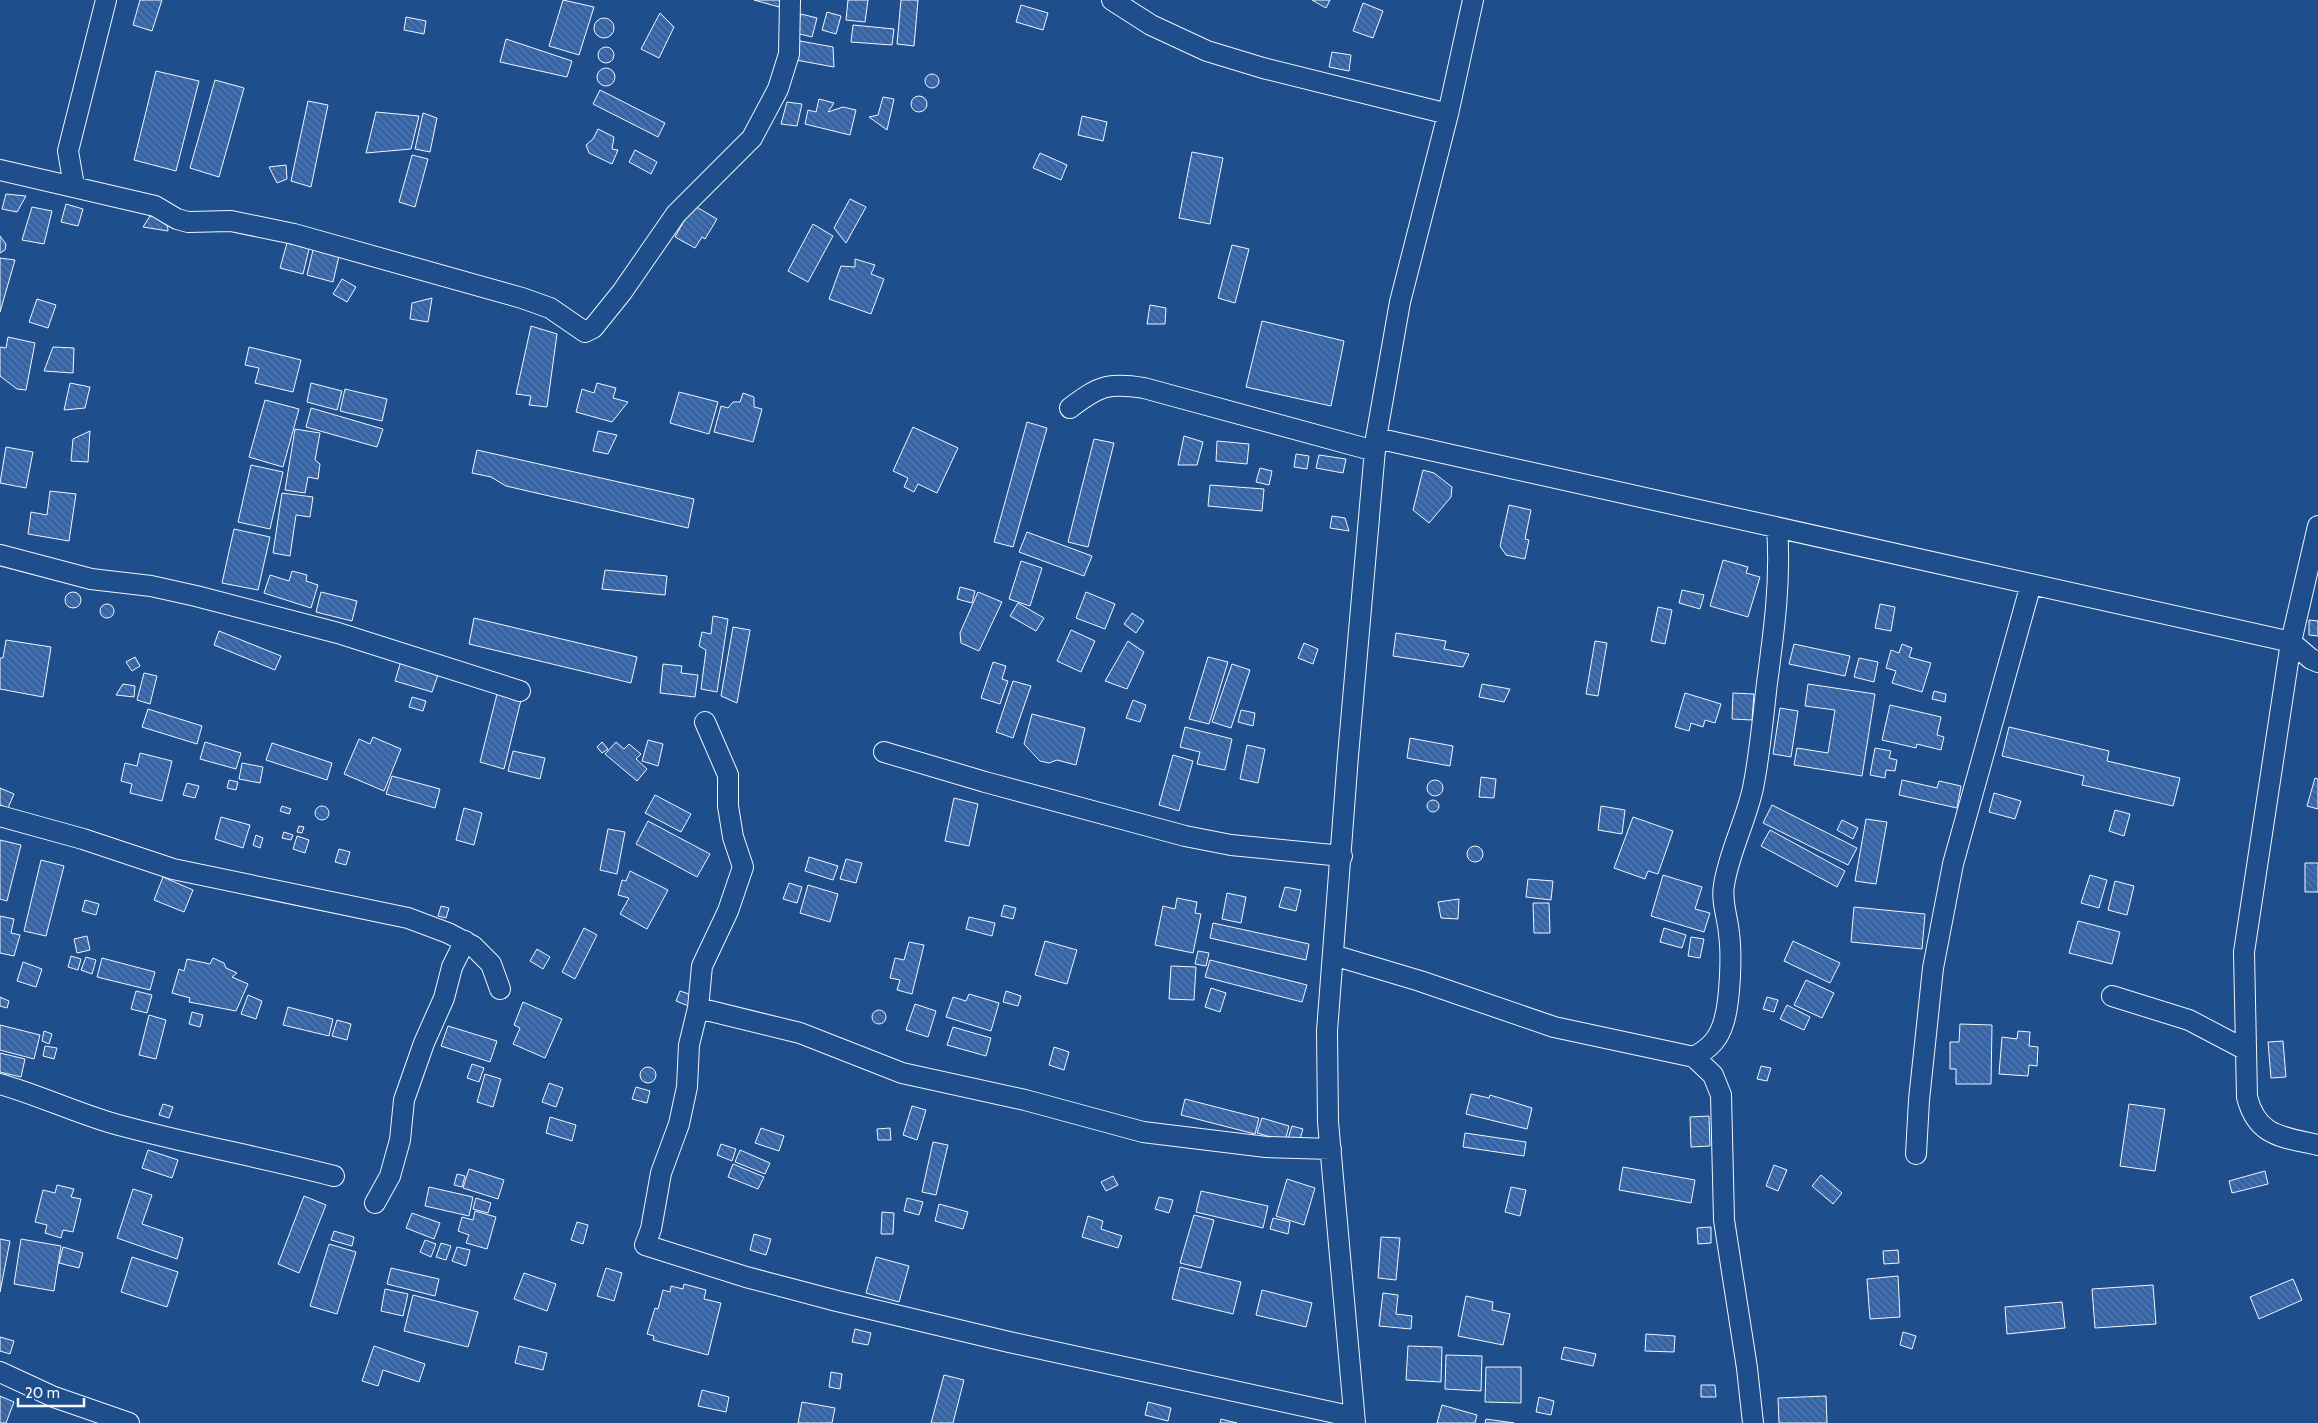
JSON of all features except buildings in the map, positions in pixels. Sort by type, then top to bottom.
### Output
[{"type":"street","points":[[74,186],[68,151],[106,0]]},
{"type":"street","points":[[0,170],[42,178],[155,206],[177,219],[188,222],[231,221],[294,234],[512,295],[550,308],[585,332],[593,328],[622,292],[676,214],[752,138],[778,89],[789,54],[790,0]]},
{"type":"street","points":[[1112,0],[1151,25],[1207,51],[1263,68],[1448,114]]},
{"type":"street","points":[[705,722],[728,775],[729,814],[733,837],[743,867],[728,911],[702,966],[698,1008],[689,1045],[687,1086],[679,1124],[662,1173],[651,1229],[645,1245],[746,1277],[837,1301],[1354,1420],[1328,1122],[1327,1031],[1342,856],[1348,756],[1375,444],[1400,302],[1448,114],[1472,0]]},
{"type":"street","points":[[42,178],[68,151]]},
{"type":"street","points":[[1070,408],[1089,393],[1118,384],[1144,388],[1375,444],[1778,528],[2291,642],[2311,659],[2318,662]]},
{"type":"street","points":[[2318,526],[2291,642],[2244,952],[2247,1097],[2251,1114],[2260,1126],[2282,1137],[2318,1145]]},
{"type":"street","points":[[1694,1057],[1707,1050],[1718,1038],[1725,1019],[1730,964],[1730,934],[1723,887],[1730,857],[1742,830],[1753,788],[1777,602],[1780,555],[1778,528]]},
{"type":"street","points":[[0,555],[91,579],[151,586],[196,596],[338,633],[520,691]]},
{"type":"street","points":[[1916,1154],[1919,1100],[1933,968],[1953,864],[2031,584]]},
{"type":"street","points":[[884,752],[985,782],[1185,836],[1231,845],[1342,856]]},
{"type":"street","points":[[0,816],[83,838],[173,869],[408,918],[448,932],[473,946],[491,964],[500,989]]},
{"type":"street","points":[[375,1203],[390,1176],[400,1140],[404,1100],[424,1043],[444,998],[452,967],[465,941]]},
{"type":"street","points":[[1333,955],[1420,981],[1554,1028],[1694,1057],[1713,1075],[1721,1095],[1724,1220],[1747,1368],[1753,1423]]},
{"type":"street","points":[[2112,996],[2189,1020],[2246,1050]]},
{"type":"street","points":[[698,1008],[800,1032],[902,1073],[1025,1100],[1143,1132],[1266,1147],[1331,1149]]},
{"type":"street","points":[[0,1084],[20,1089],[70,1110],[118,1124],[266,1158],[334,1176]]},
{"type":"street","points":[[0,1372],[54,1396],[129,1423]]}]
